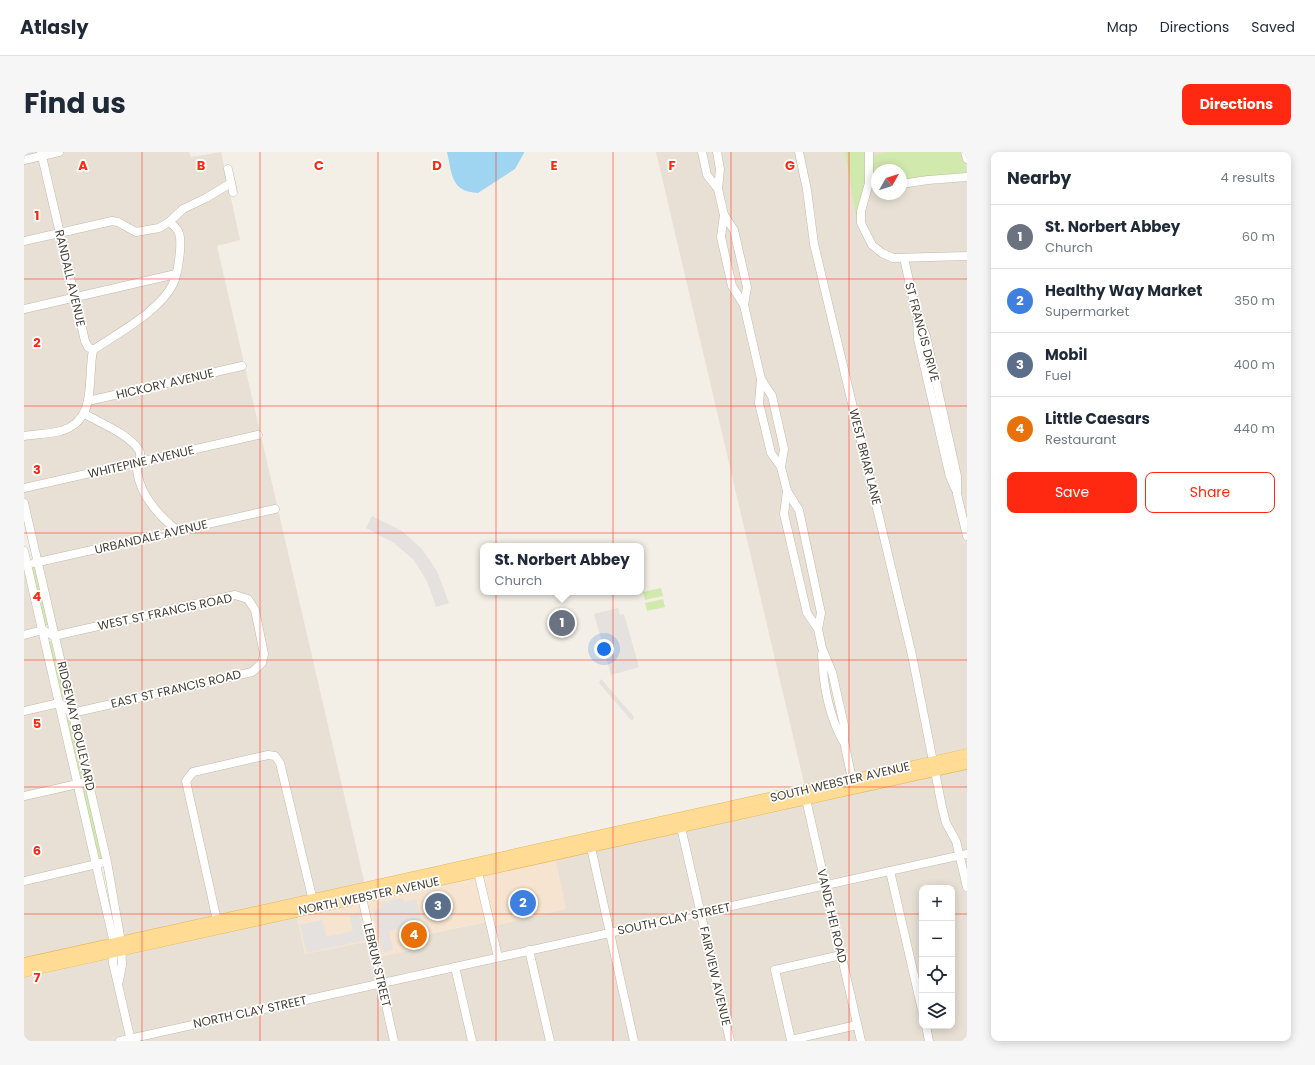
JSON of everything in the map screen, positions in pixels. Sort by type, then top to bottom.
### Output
[{"type":"main road","name":"SOUTH WEBSTER AVENUE","points":[[933,767],[967,754]]},
{"type":"main road","name":"SOUTH WEBSTER AVENUE","points":[[713,815],[933,767],[967,764]]},
{"type":"main road","name":"NORTH WEBSTER AVENUE","points":[[24,972],[118,947],[713,815]]},
{"type":"main road","name":"NORTH WEBSTER AVENUE","points":[[24,963],[118,947]]},
{"type":"street","points":[[24,160],[41,154],[59,152]]},
{"type":"street","points":[[702,152],[707,175],[718,189]]},
{"type":"street","points":[[717,152],[720,169],[718,189],[724,216],[721,237],[722,244],[732,286],[744,305],[761,379],[759,403],[771,453],[781,467]]},
{"type":"street","name":"WEST BRIAR LANE","points":[[799,152],[807,190],[816,252],[912,655],[933,767],[946,824],[963,855],[967,887]]},
{"type":"street","points":[[869,152],[870,170],[868,189],[861,211],[861,223],[872,245],[882,253],[893,258],[967,256]]},
{"type":"street","points":[[966,152],[967,159]]},
{"type":"street","name":"RANDALL AVENUE","points":[[41,154],[85,341],[88,347],[93,350]]},
{"type":"street","points":[[228,170],[233,192]]},
{"type":"street","points":[[907,183],[967,177]]},
{"type":"street","points":[[24,241],[112,221],[118,222],[132,230],[141,232],[159,228],[169,222],[183,209],[206,198],[231,183]]},
{"type":"street","points":[[724,216],[734,230],[747,287],[744,305]]},
{"type":"street","points":[[24,436],[61,430],[74,425],[85,414],[88,401],[93,350],[147,313],[169,291],[174,283],[176,274],[181,235],[177,228],[169,222]]},
{"type":"street","name":"ST FRANCIS DRIVE","points":[[904,258],[916,312],[926,336],[957,476],[957,494],[967,535]]},
{"type":"street","points":[[24,309],[176,274]]},
{"type":"street","name":"HICKORY AVENUE","points":[[88,401],[242,366]]},
{"type":"street","points":[[761,379],[772,396],[784,449],[781,467],[786,491],[784,514],[807,613],[818,629],[822,648],[823,673],[836,727],[844,741],[853,784]]},
{"type":"street","points":[[85,414],[120,434],[132,443],[140,453],[137,468],[139,481],[147,498],[157,513],[178,531]]},
{"type":"street","name":"WHITEPINE AVENUE","points":[[24,488],[258,435]]},
{"type":"street","points":[[786,491],[798,510],[800,518],[822,613],[818,629]]},
{"type":"street","name":"RIDGEWAY BOULEVARD","points":[[24,503],[28,542],[38,563],[107,862],[118,947]]},
{"type":"street","name":"URBANDALE AVENUE","points":[[27,565],[275,509]]},
{"type":"street","name":"RIDGEWAY BOULEVARD","points":[[24,551],[78,784],[118,947]]},
{"type":"street","name":"WEST ST FRANCIS ROAD","points":[[54,636],[234,595],[248,599],[254,607],[264,649]]},
{"type":"street","points":[[24,635],[43,630],[54,636]]},
{"type":"street","name":"EAST ST FRANCIS ROAD","points":[[72,713],[252,672],[262,663],[264,649]]},
{"type":"street","points":[[24,711],[60,703],[72,713]]},
{"type":"street","points":[[218,925],[186,781],[193,772],[268,755],[275,756],[280,761],[314,904]]},
{"type":"street","points":[[24,796],[89,781]]},
{"type":"street","name":"VANDE HEI ROAD","points":[[805,795],[861,1041]]},
{"type":"street","name":"FAIRVIEW AVENUE","points":[[680,823],[730,1041]]},
{"type":"street","points":[[590,842],[634,1041]]},
{"type":"street","name":"SOUTH CLAY STREET","points":[[381,984],[963,855]]},
{"type":"street","points":[[24,881],[107,862]]},
{"type":"street","points":[[477,868],[498,957]]},
{"type":"street","points":[[890,871],[919,997]]},
{"type":"street","name":"LEBRUN STREET","points":[[361,893],[394,1041]]},
{"type":"street","points":[[118,947],[113,963],[131,1040]]},
{"type":"street","points":[[529,950],[550,1041]]},
{"type":"street","points":[[841,955],[775,970],[791,1040],[857,1025]]},
{"type":"street","points":[[455,967],[472,1041]]},
{"type":"street","name":"NORTH CLAY STREET","points":[[120,1041],[131,1040],[381,984]]},
{"type":"street","points":[[927,1029],[929,1041]]},
{"type":"shaded area","points":[[24,152],[189,152],[191,157],[221,152],[240,240],[217,246],[365,885],[126,937],[122,934],[24,495]]},
{"type":"shaded area","points":[[656,152],[967,152],[967,751],[805,787]]},
{"type":"shaded area","points":[[372,516],[402,531],[421,548],[437,571],[449,603],[436,607],[427,581],[414,560],[394,543],[366,528]]},
{"type":"shaded area","points":[[24,562],[109,940],[24,961]]},
{"type":"shaded area","points":[[618,608],[620,615],[624,614],[639,667],[611,675],[594,614]]},
{"type":"shaded area","points":[[601,679],[634,717],[632,721],[599,683]]},
{"type":"shaded area","points":[[967,767],[967,1041],[24,1041],[24,975],[107,958],[110,962],[121,1006],[127,1004],[122,983],[126,955],[297,916],[305,954],[368,941],[372,958],[426,947],[424,935],[486,922],[555,858]]},
{"type":"shaded area","points":[[554,852],[566,909],[491,927],[489,921],[424,935],[427,947],[375,958],[371,941],[305,954],[296,909]]},
{"type":"shaded area","points":[[403,898],[404,902],[416,899],[421,920],[416,921],[417,924],[389,931],[393,950],[383,953],[373,910],[381,908],[380,903]]},
{"type":"shaded area","points":[[359,912],[365,940],[307,953],[300,925],[322,920],[326,937],[353,931],[350,915]]},
{"type":"green space","points":[[845,152],[866,152],[867,183],[856,217]]},
{"type":"green space","points":[[885,152],[964,152],[967,175],[907,180],[907,164],[872,164],[872,157]]},
{"type":"green space","points":[[34,567],[49,624],[47,626],[45,625],[32,568]]},
{"type":"green space","points":[[661,588],[663,596],[645,600],[644,592]]},
{"type":"green space","points":[[663,599],[665,607],[647,611],[645,603]]},
{"type":"green space","points":[[51,641],[65,698],[63,699],[48,642]]},
{"type":"green space","points":[[68,717],[70,719],[84,778],[81,779],[66,719]]},
{"type":"green space","points":[[83,786],[86,787],[101,859],[99,859],[82,788]]},
{"type":"water","points":[[447,152],[524,153],[515,169],[478,193],[469,192],[462,189],[454,180]]},
{"type":"place","name":"St. Norbert Abbey","points":[[562,623]]},
{"type":"place","name":"Healthy Way Market","points":[[523,903]]},
{"type":"place","name":"Mobil","points":[[438,906]]},
{"type":"place","name":"Little Caesars","points":[[414,935]]}]
